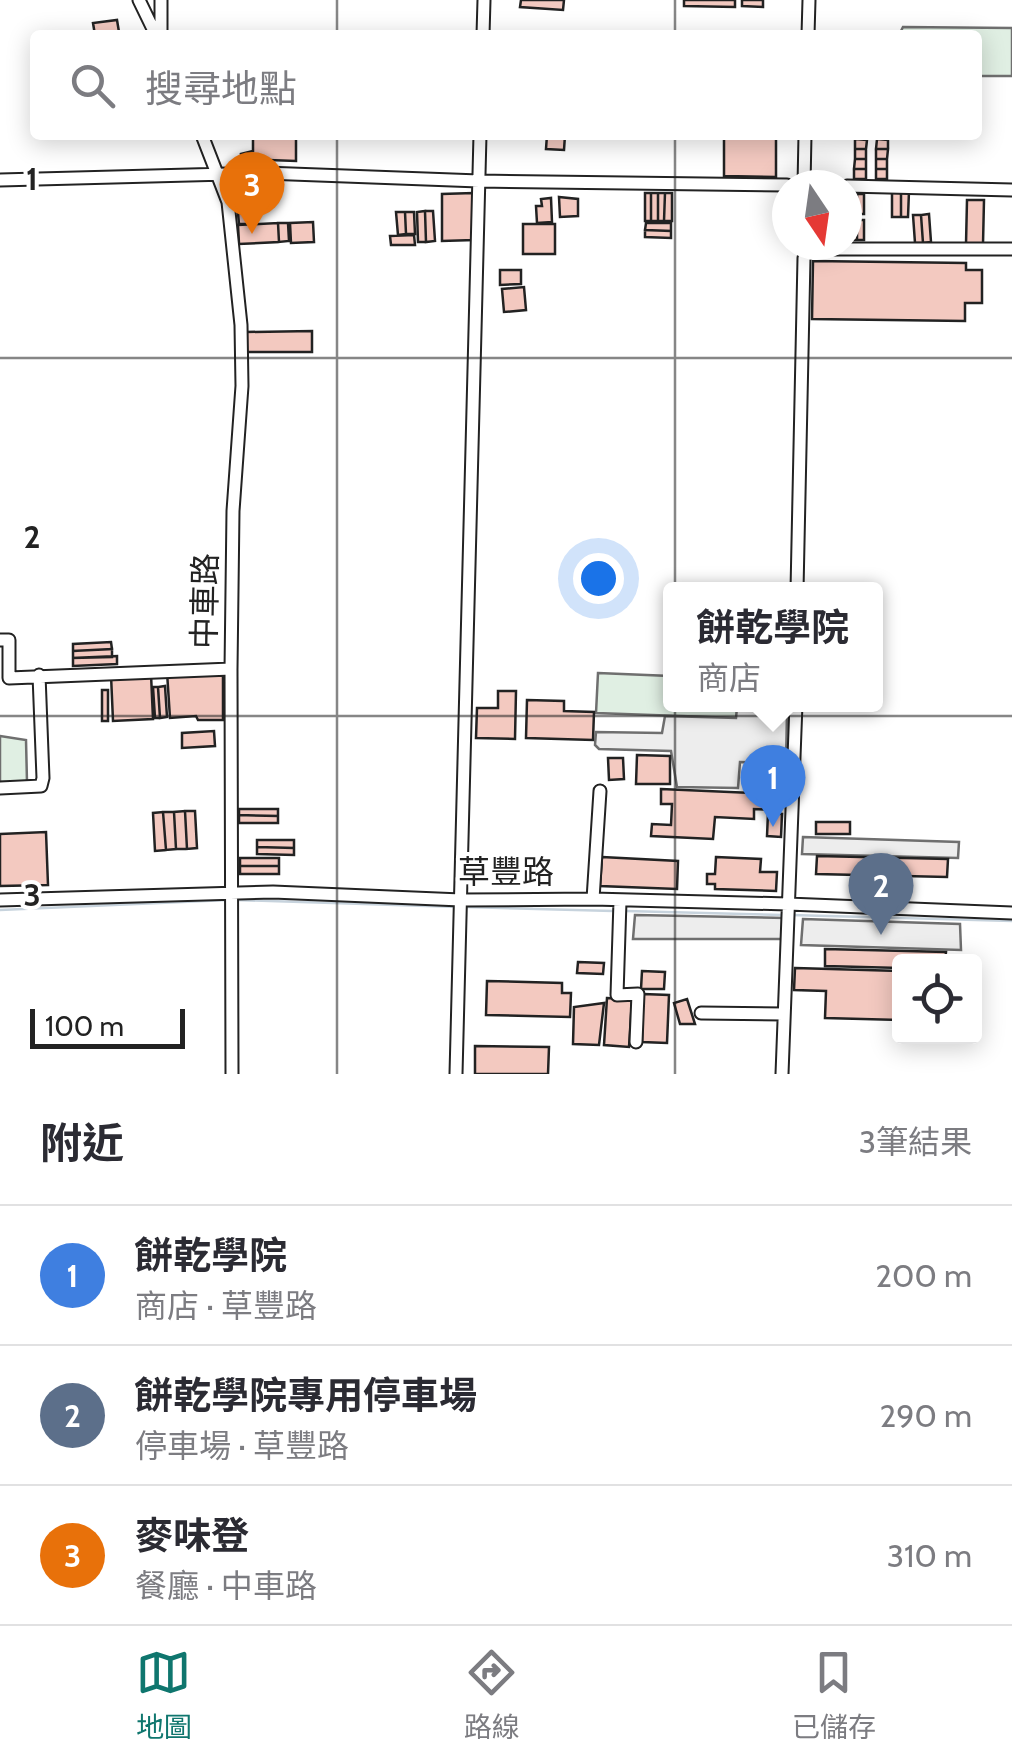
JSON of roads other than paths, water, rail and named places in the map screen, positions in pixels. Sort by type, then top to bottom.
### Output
[{"type":"street","points":[[139,0],[156,30]]},
{"type":"street","points":[[159,30],[161,0]]},
{"type":"street","points":[[483,30],[484,0]]},
{"type":"street","points":[[808,30],[810,0]]},
{"type":"street","name":"中車路","points":[[204,140],[228,202],[241,325],[231,669],[232,1074]]},
{"type":"street","points":[[456,1074],[480,140]]},
{"type":"street","points":[[804,170],[805,140]]},
{"type":"street","points":[[0,180],[219,173],[772,185]]},
{"type":"street","points":[[862,186],[1012,190]]},
{"type":"street","points":[[797,582],[804,258],[810,250],[1012,250]]},
{"type":"street","points":[[0,640],[8,640],[5,679],[231,669]]},
{"type":"street","points":[[0,788],[41,786],[39,675]]},
{"type":"street","points":[[782,1074],[796,712]]},
{"type":"street","points":[[593,899],[600,791]]},
{"type":"street","name":"草豐路","points":[[0,900],[232,892],[461,900],[788,904],[1012,914]]},
{"type":"street","points":[[620,900],[617,995],[638,994],[636,1042]]},
{"type":"street","points":[[701,1013],[784,1014]]},
{"type":"waterway","points":[[0,910],[228,900]]},
{"type":"waterway","points":[[236,900],[458,907]]},
{"type":"waterway","points":[[466,907],[613,911]]},
{"type":"waterway","points":[[626,911],[783,915]]},
{"type":"waterway","points":[[791,915],[1012,921]]},
{"type":"place","name":"麥味登","points":[[252,234]]},
{"type":"place","name":"餅乾學院","points":[[773,827]]},
{"type":"place","name":"餅乾學院專用停車場","points":[[881,935]]}]
